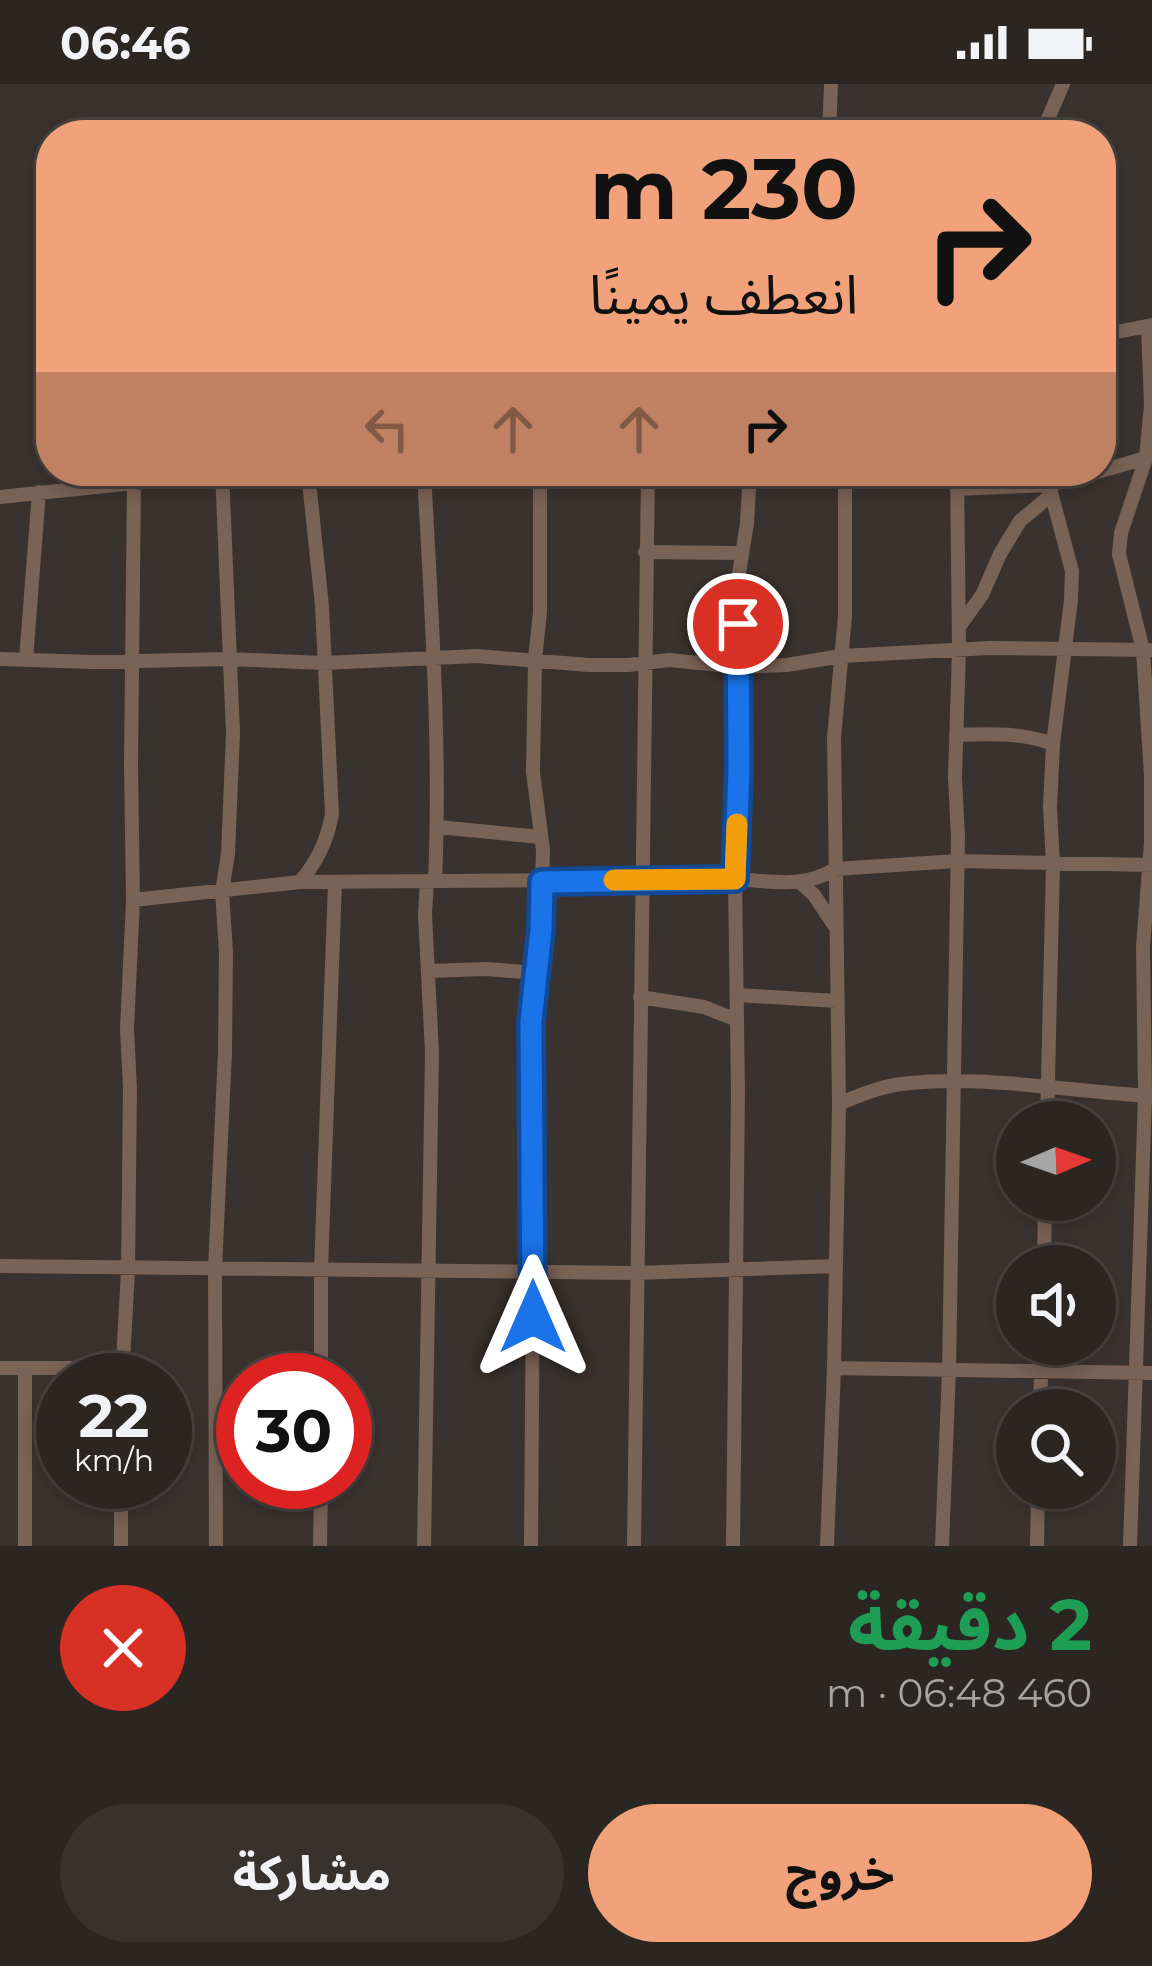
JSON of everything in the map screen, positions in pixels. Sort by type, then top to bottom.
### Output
[{"type":"street","points":[[830,120],[831,84]]},
{"type":"street","points":[[1047,120],[1063,84]]},
{"type":"street","points":[[1116,332],[1150,326],[1146,458],[1120,533],[1119,554],[1148,650],[1150,776],[1150,865],[1143,947],[1146,1225],[1134,1373],[1130,1546]]},
{"type":"street","points":[[1116,467],[1146,458]]},
{"type":"street","points":[[0,497],[102,486]]},
{"type":"street","points":[[123,1353],[133,900],[134,486]]},
{"type":"street","points":[[216,1546],[215,1269],[226,952],[222,891],[233,733],[223,486]]},
{"type":"street","points":[[300,882],[318,861],[332,814],[318,549],[310,486]]},
{"type":"street","points":[[424,1546],[432,1052],[425,914],[438,827],[425,486]]},
{"type":"street","points":[[530,1546],[531,1021],[542,882],[533,772],[540,486]]},
{"type":"street","points":[[634,1546],[647,486]]},
{"type":"street","points":[[733,1546],[735,879],[740,553],[749,486]]},
{"type":"street","points":[[827,1546],[839,1104],[834,738],[845,616],[845,486]]},
{"type":"street","points":[[942,1546],[957,861],[958,486]]},
{"type":"street","points":[[958,489],[1050,490],[1061,486]]},
{"type":"street","points":[[959,627],[982,595],[1020,520],[1050,490]]},
{"type":"street","points":[[1048,1101],[1053,744],[1072,600],[1072,571],[1050,490]]},
{"type":"street","points":[[26,660],[39,492]]},
{"type":"street","points":[[645,552],[740,553]]},
{"type":"street","points":[[0,659],[324,663],[477,656],[589,665],[669,660],[739,667],[959,650],[1148,650]]},
{"type":"street","points":[[956,735],[1002,733],[1053,744]]},
{"type":"street","points":[[438,827],[540,837]]},
{"type":"street","points":[[133,900],[300,882],[735,879],[801,883],[835,869],[957,861],[1150,865]]},
{"type":"street","points":[[321,1353],[335,882]]},
{"type":"street","points":[[801,883],[836,928]]},
{"type":"street","points":[[428,970],[537,974]]},
{"type":"street","points":[[737,995],[837,1001]]},
{"type":"street","points":[[640,997],[704,1006],[737,1020]]},
{"type":"street","points":[[839,1104],[902,1084],[1148,1095]]},
{"type":"street","points":[[0,1266],[636,1273],[836,1266]]},
{"type":"street","points":[[1041,1389],[1042,1365]]},
{"type":"street","points":[[0,1368],[36,1369]]},
{"type":"street","points":[[25,1546],[26,1368]]},
{"type":"street","points":[[834,1368],[1152,1373]]},
{"type":"street","points":[[121,1546],[122,1509]]},
{"type":"street","points":[[320,1509],[320,1546]]},
{"type":"street","points":[[1037,1546],[1038,1509]]},
{"type":"slow traffic","points":[[614,880],[735,879],[737,824]]},
{"type":"route","points":[[533,1317],[531,1021],[542,882],[735,879],[738,624]]}]
